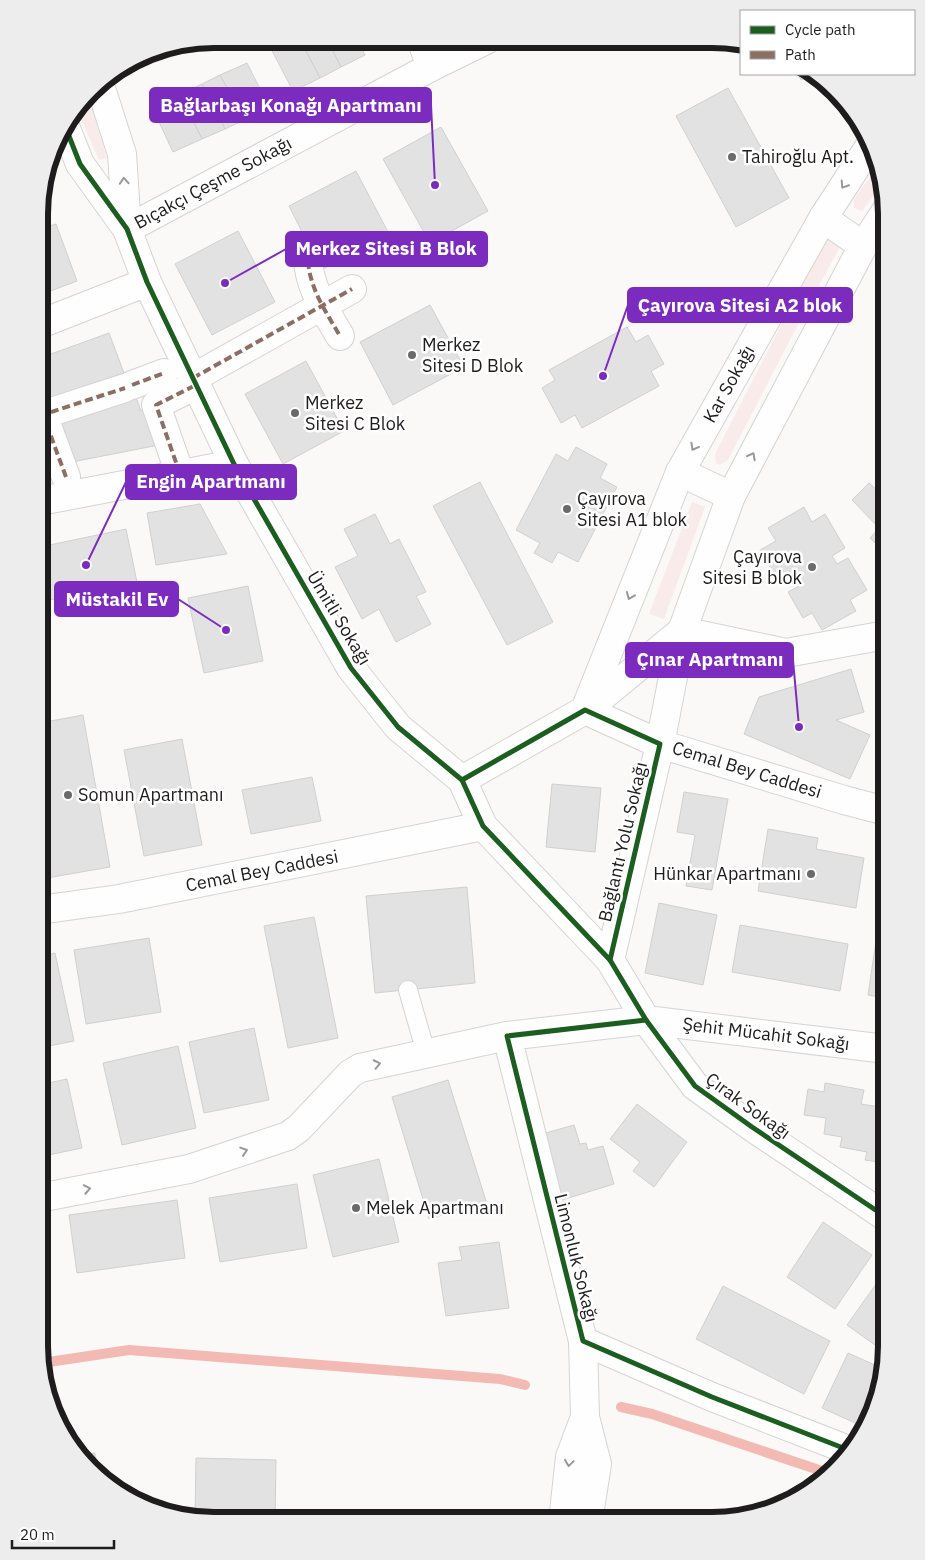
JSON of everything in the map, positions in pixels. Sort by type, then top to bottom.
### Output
[{"type":"street","points":[[425,48],[431,67]]},
{"type":"street","name":"Bıçakçı Çeşme Sokağı","points":[[127,229],[470,48]]},
{"type":"street","points":[[102,91],[122,154],[127,229]]},
{"type":"street","points":[[68,134],[80,164],[127,229]]},
{"type":"street","name":"Kar Sokağı","points":[[586,710],[680,472],[823,218],[866,152]]},
{"type":"street","points":[[823,218],[863,246]]},
{"type":"street","points":[[462,780],[586,710],[682,631],[731,496],[863,246],[878,223]]},
{"type":"street","name":"Ümitli Sokağı","points":[[127,229],[147,282],[234,464],[350,668],[398,727],[462,780],[483,826],[610,960]]},
{"type":"street","points":[[308,261],[312,282],[322,305],[340,336]]},
{"type":"street","points":[[48,321],[147,282]]},
{"type":"street","points":[[180,474],[156,405],[322,305],[352,289]]},
{"type":"street","points":[[48,413],[128,387],[164,372]]},
{"type":"street","points":[[48,428],[66,477]]},
{"type":"street","points":[[48,499],[234,464]]},
{"type":"street","points":[[680,472],[731,496]]},
{"type":"street","points":[[682,631],[786,653],[878,637]]},
{"type":"street","name":"Cemal Bey Caddesi","points":[[682,631],[660,744],[844,800],[877,808]]},
{"type":"street","name":"Bağlantı Yolu Sokağı","points":[[586,710],[660,744],[610,960]]},
{"type":"street","name":"Cemal Bey Caddesi","points":[[48,909],[119,899],[483,826]]},
{"type":"street","name":"Çırak Sokağı","points":[[610,960],[646,1020],[695,1086],[752,1127],[877,1211]]},
{"type":"street","points":[[48,1196],[189,1168],[288,1136],[299,1128],[350,1074],[360,1068],[507,1036],[646,1020]]},
{"type":"street","name":"Şehit Mücahit Sokağı","points":[[646,1020],[877,1048]]},
{"type":"street","name":"Limonluk Sokağı","points":[[507,1036],[583,1341],[712,1397],[843,1448]]},
{"type":"street","points":[[583,1341],[585,1417],[597,1464],[589,1512]]},
{"type":"street","points":[[564,1512],[570,1457],[585,1417]]},
{"type":"lane","points":[[408,990],[426,1053]]},
{"type":"shaded area","points":[[90,103],[107,158],[99,160],[79,115]]},
{"type":"shaded area","points":[[872,174],[876,193],[862,211],[854,208],[854,199]]},
{"type":"shaded area","points":[[830,237],[841,240],[839,249],[728,460],[720,465],[716,463],[715,454],[820,249]]},
{"type":"shaded area","points":[[692,502],[705,507],[664,619],[649,614]]},
{"type":"building","points":[[271,48],[305,48],[320,78],[293,91]]},
{"type":"building","points":[[305,48],[332,48],[341,67],[320,78]]},
{"type":"building","points":[[332,48],[362,48],[365,55],[341,67]]},
{"type":"building","points":[[247,63],[269,107],[244,120],[220,75]]},
{"type":"building","points":[[220,75],[244,120],[225,129],[202,84]]},
{"type":"building","points":[[798,75],[806,78],[801,80]]},
{"type":"building","points":[[202,84],[225,129],[202,139],[180,94]]},
{"type":"building","name":"Tahiroğlu Apt.","points":[[728,88],[789,198],[736,227],[676,116]]},
{"type":"building","points":[[180,94],[202,139],[173,152],[152,107]]},
{"type":"building","points":[[441,127],[488,211],[430,243],[383,159]]},
{"type":"building","points":[[356,171],[389,234],[321,270],[289,206]]},
{"type":"building","points":[[56,224],[77,281],[48,292],[48,226]]},
{"type":"building","points":[[238,231],[275,302],[212,335],[175,264]]},
{"type":"building","name":"Merkez Sitesi D Blok","points":[[430,305],[464,367],[393,405],[360,342]]},
{"type":"building","points":[[627,327],[636,342],[648,335],[664,364],[651,371],[659,386],[582,428],[575,415],[561,423],[542,388],[555,380],[549,370]]},
{"type":"building","points":[[109,333],[124,373],[49,400],[48,355]]},
{"type":"building","name":"Merkez Sitesi C Blok","points":[[306,361],[344,431],[283,464],[245,394]]},
{"type":"building","points":[[134,392],[141,411],[147,409],[159,445],[67,463],[49,417]]},
{"type":"building","name":"Çayırova Sitesi A1 blok","points":[[576,447],[607,464],[600,478],[617,487],[578,562],[558,552],[552,563],[534,553],[540,543],[516,530],[556,454],[568,461]]},
{"type":"building","points":[[480,482],[553,622],[507,645],[433,506]]},
{"type":"building","points":[[869,483],[878,491],[878,527],[852,500]]},
{"type":"building","points":[[200,504],[227,554],[156,565],[147,513]]},
{"type":"building","name":"Çayırova Sitesi B blok","points":[[804,507],[812,522],[825,514],[845,548],[832,556],[837,564],[848,558],[867,590],[850,600],[856,611],[822,630],[812,613],[803,618],[788,592],[799,586],[790,571],[777,578],[760,550],[776,541],[768,528]]},
{"type":"building","points":[[375,514],[390,544],[399,539],[426,592],[416,596],[431,624],[396,642],[379,609],[362,619],[335,567],[358,556],[344,529]]},
{"type":"building","points":[[126,529],[137,582],[48,600],[48,545]]},
{"type":"building","points":[[878,529],[878,546],[870,538]]},
{"type":"building","points":[[248,586],[263,661],[204,673],[188,598]]},
{"type":"building","points":[[851,669],[864,712],[836,720],[870,735],[850,779],[744,734],[759,697]]},
{"type":"building","name":"Somun Apartmanı","points":[[83,715],[110,867],[48,878],[48,722]]},
{"type":"building","points":[[182,739],[202,845],[144,856],[124,750]]},
{"type":"building","points":[[312,777],[321,821],[251,834],[242,790]]},
{"type":"building","points":[[552,784],[601,788],[595,852],[546,847]]},
{"type":"building","points":[[684,792],[728,799],[712,890],[686,886],[695,835],[677,832]]},
{"type":"building","name":"Hünkar Apartmanı","points":[[768,829],[818,838],[816,849],[864,858],[856,908],[758,891]]},
{"type":"building","points":[[467,887],[475,983],[375,993],[366,896]]},
{"type":"building","points":[[659,903],[717,915],[703,985],[645,973]]},
{"type":"building","points":[[314,917],[338,1038],[288,1048],[264,926]]},
{"type":"building","points":[[740,925],[848,944],[840,991],[732,972]]},
{"type":"building","points":[[149,938],[161,1012],[86,1024],[74,950]]},
{"type":"building","points":[[876,941],[877,997],[868,995]]},
{"type":"building","points":[[55,953],[74,1041],[48,1046],[48,955]]},
{"type":"building","points":[[254,1028],[269,1100],[204,1113],[189,1042]]},
{"type":"building","points":[[178,1046],[196,1128],[122,1145],[103,1063]]},
{"type":"building","points":[[67,1079],[82,1148],[48,1155],[48,1083]]},
{"type":"building","points":[[448,1080],[486,1201],[429,1219],[392,1097]]},
{"type":"building","points":[[825,1083],[864,1090],[861,1104],[877,1107],[877,1162],[865,1160],[867,1152],[840,1147],[842,1137],[824,1134],[826,1118],[804,1115],[808,1089],[824,1092]]},
{"type":"building","points":[[637,1104],[687,1142],[654,1187],[633,1171],[640,1162],[610,1139]]},
{"type":"building","points":[[574,1125],[580,1144],[586,1143],[588,1150],[603,1146],[614,1184],[562,1200],[542,1134]]},
{"type":"building","name":"Melek Apartmanı","points":[[379,1159],[399,1242],[333,1257],[313,1175]]},
{"type":"building","points":[[297,1184],[307,1248],[220,1262],[209,1198]]},
{"type":"building","points":[[177,1200],[185,1258],[77,1273],[69,1215]]},
{"type":"building","points":[[823,1222],[872,1255],[835,1309],[787,1277]]},
{"type":"building","points":[[499,1242],[509,1308],[446,1316],[438,1263],[462,1260],[459,1247]]},
{"type":"building","points":[[877,1283],[877,1347],[847,1325]]},
{"type":"building","points":[[723,1286],[830,1341],[804,1394],[696,1339]]},
{"type":"building","points":[[848,1353],[876,1365],[869,1400],[858,1424],[822,1408]]},
{"type":"building","points":[[95,1453],[96,1464],[87,1454]]},
{"type":"building","points":[[196,1458],[276,1460],[275,1512],[195,1511]]},
{"type":"waterway","points":[[49,1362],[129,1350],[500,1379],[525,1385]]},
{"type":"waterway","points":[[621,1407],[652,1414],[821,1471]]},
{"type":"marked path","points":[[308,261],[315,291],[340,336]]},
{"type":"marked path","points":[[193,378],[352,289]]},
{"type":"marked path","points":[[132,385],[164,373]]},
{"type":"marked path","points":[[180,474],[156,405],[196,385]]},
{"type":"marked path","points":[[48,413],[125,388]]},
{"type":"marked path","points":[[48,428],[66,477]]},
{"type":"cycle path","points":[[68,134],[80,164],[127,229],[147,282],[234,464],[351,668],[398,727],[462,780],[483,826],[610,960],[646,1020],[695,1086],[752,1127],[877,1211]]},
{"type":"cycle path","points":[[462,780],[585,710],[660,744],[610,960]]},
{"type":"cycle path","points":[[646,1020],[507,1036],[583,1341],[712,1397],[843,1448]]},
{"type":"place","name":"Tahiroğlu Apt.","points":[[732,157]]},
{"type":"place","name":"Bağlarbaşı Konağı Apartmanı","points":[[435,185]]},
{"type":"place","name":"Merkez Sitesi B Blok","points":[[225,283]]},
{"type":"place","name":"Merkez Sitesi D Blok","points":[[412,355]]},
{"type":"place","name":"Çayırova Sitesi A2 blok","points":[[603,376]]},
{"type":"place","name":"Merkez Sitesi C Blok","points":[[295,413]]},
{"type":"place","name":"Çayırova Sitesi A1 blok","points":[[567,509]]},
{"type":"place","name":"Engin Apartmanı","points":[[86,565]]},
{"type":"place","name":"Çayırova Sitesi B blok","points":[[812,567]]},
{"type":"place","name":"Müstakil Ev","points":[[226,630]]},
{"type":"place","name":"Çınar Apartmanı","points":[[799,727]]},
{"type":"place","name":"Somun Apartmanı","points":[[68,795]]},
{"type":"place","name":"Hünkar Apartmanı","points":[[811,874]]},
{"type":"place","name":"Melek Apartmanı","points":[[356,1208]]}]
